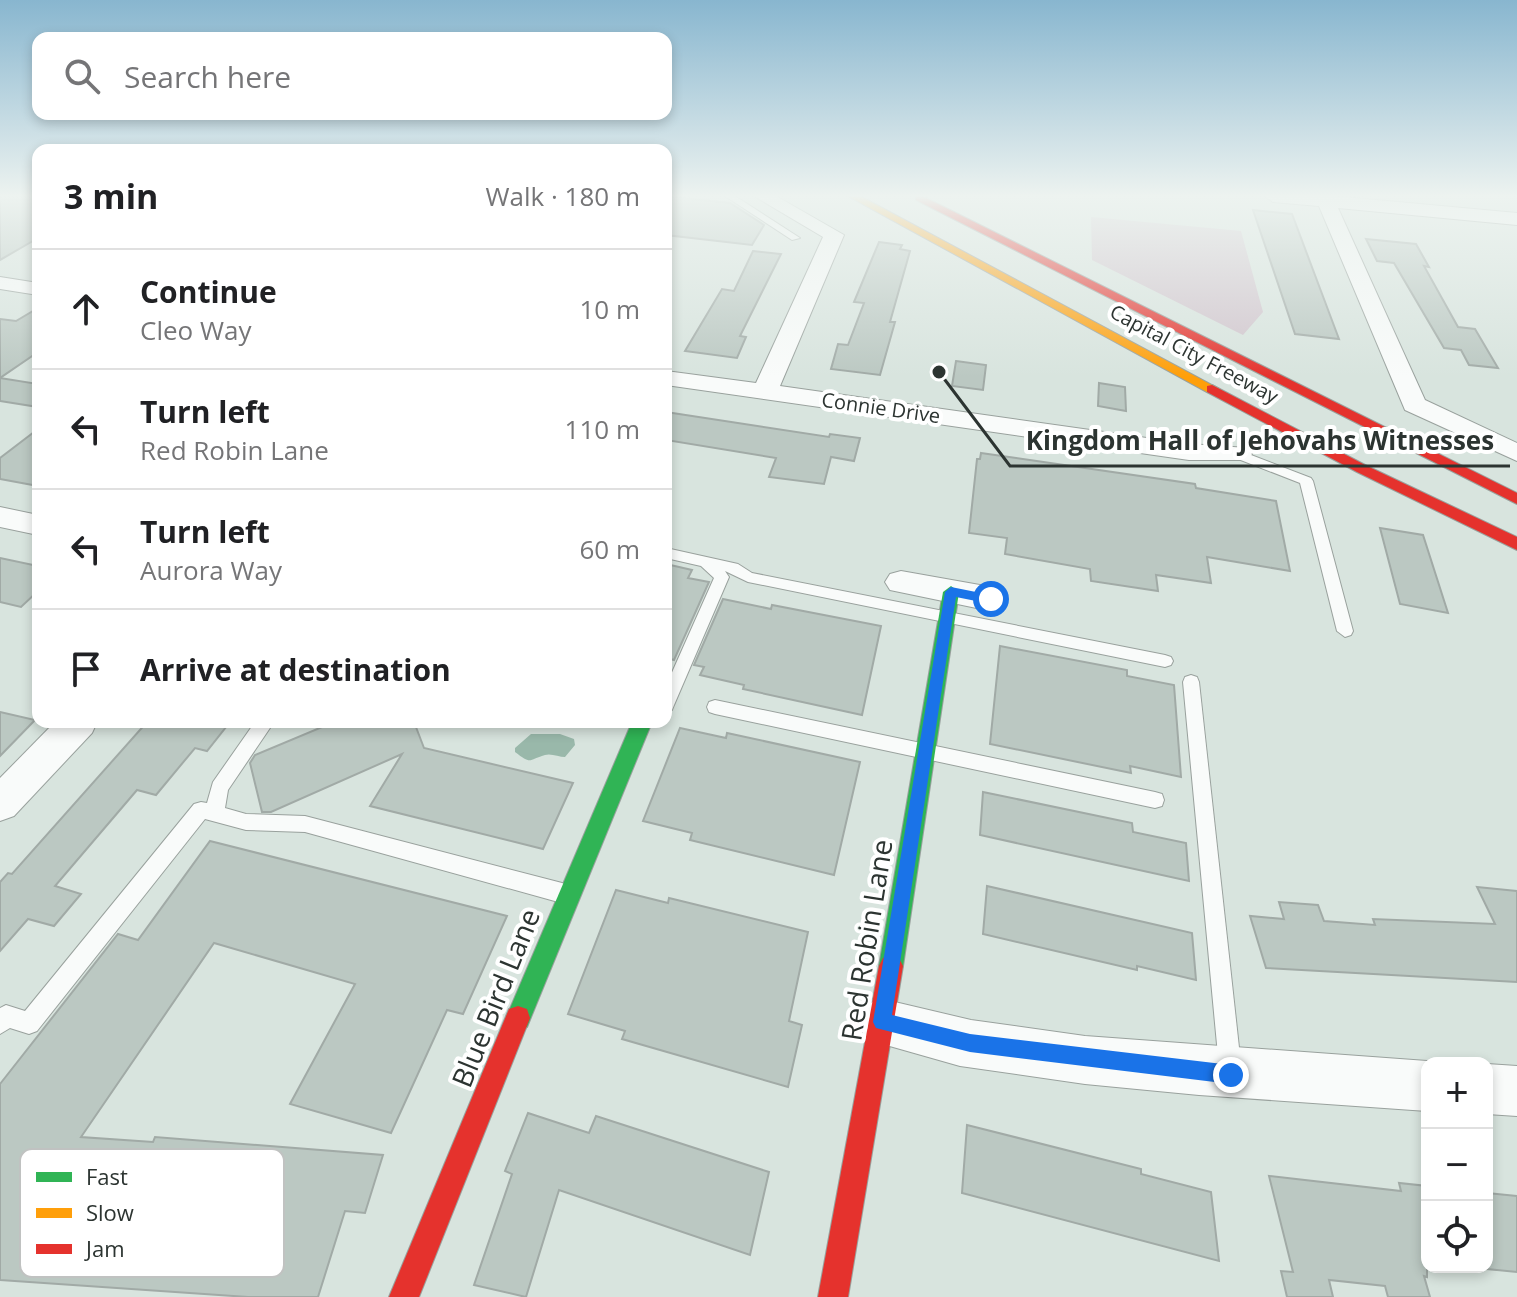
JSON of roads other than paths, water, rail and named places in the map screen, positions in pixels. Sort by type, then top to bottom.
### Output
[{"type":"main road","name":"Capital City Freeway","points":[[967,257],[1439,508],[1517,546]]},
{"type":"main road","name":"Capital City Freeway","points":[[1035,257],[1517,499]]},
{"type":"main road","name":"Red Robin Lane","points":[[833,1297],[882,1022],[949,605]]},
{"type":"main road","name":"Blue Bird Lane","points":[[404,1297],[568,894],[643,728]]},
{"type":"street","points":[[765,392],[825,257]]},
{"type":"street","points":[[1350,257],[1414,405],[1517,453]]},
{"type":"street","points":[[0,283],[32,288]]},
{"type":"street","name":"Connie Drive","points":[[672,379],[1189,452],[1238,454]]},
{"type":"street","points":[[0,517],[32,524]]},
{"type":"street","points":[[901,582],[949,605],[991,599]]},
{"type":"street","points":[[0,804],[73,728]]},
{"type":"street","points":[[882,1022],[970,1043],[1231,1075],[1421,1086]]},
{"type":"street","points":[[1493,1089],[1517,1091]]},
{"type":"lane","points":[[1238,454],[1306,481],[1345,631]]},
{"type":"lane","points":[[672,554],[738,569],[748,577],[909,608],[949,605],[1165,661]]},
{"type":"lane","points":[[672,691],[722,577],[706,562]]},
{"type":"lane","points":[[1191,682],[1231,1075]]},
{"type":"lane","points":[[715,707],[1155,800]]},
{"type":"lane","points":[[215,814],[219,788],[261,728]]},
{"type":"lane","points":[[0,1023],[6,1016],[29,1023],[201,810],[246,822],[305,824],[568,894]]},
{"type":"place","name":"Kingdom Hall of Jehovahs Witnesses","points":[[939,372]]}]
